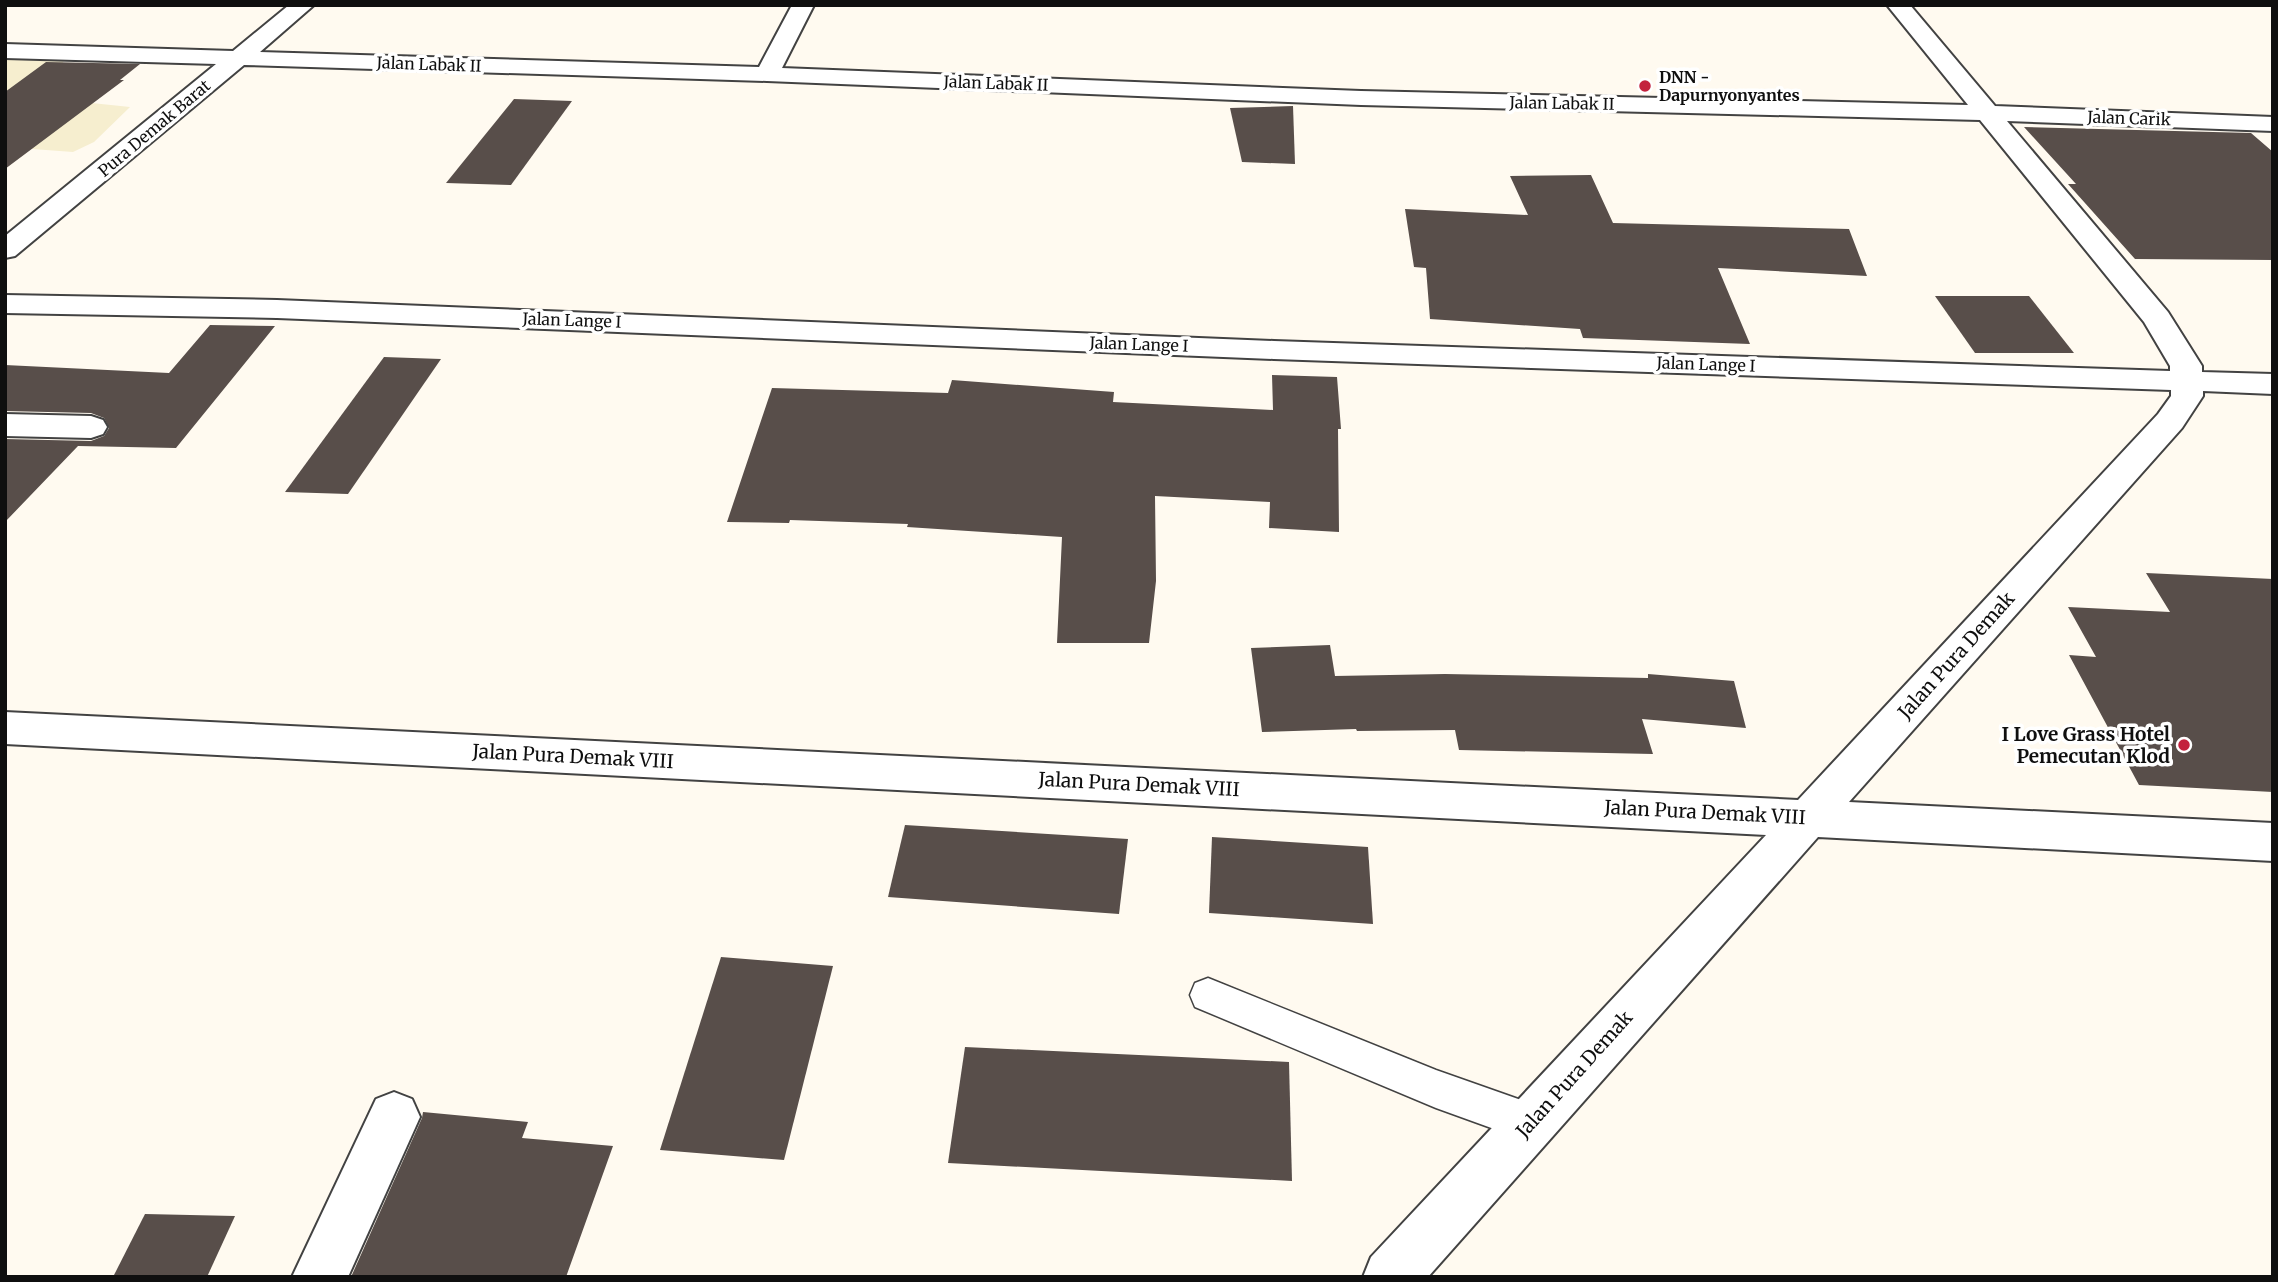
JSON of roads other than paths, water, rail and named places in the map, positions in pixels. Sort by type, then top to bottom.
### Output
[{"type":"street","name":"Pura Demak Barat","points":[[5,250],[303,5]]},
{"type":"street","points":[[766,74],[803,5]]},
{"type":"street","points":[[1898,5],[2157,318],[2186,366],[2187,380]]},
{"type":"street","name":"Jalan Labak II","points":[[5,51],[766,74],[1361,98],[1986,113]]},
{"type":"street","name":"Jalan Carik","points":[[1986,113],[2273,124]]},
{"type":"street","name":"Jalan Lange I","points":[[5,304],[277,309],[1274,350],[2273,384]]},
{"type":"street","name":"Jalan Pura Demak","points":[[1391,1277],[2170,421],[2188,396],[2187,380]]},
{"type":"street","points":[[5,425],[91,427]]},
{"type":"street","name":"Jalan Pura Demak VIII","points":[[5,728],[2273,842]]},
{"type":"street","points":[[320,1277],[394,1117]]},
{"type":"lane","points":[[1208,995],[1436,1088],[1531,1122]]},
{"type":"place","name":"DNN - Dapurnyonyantes","points":[[1645,86]]},
{"type":"place","name":"I Love Grass Hotel Pemecutan Klod","points":[[2184,745]]}]
